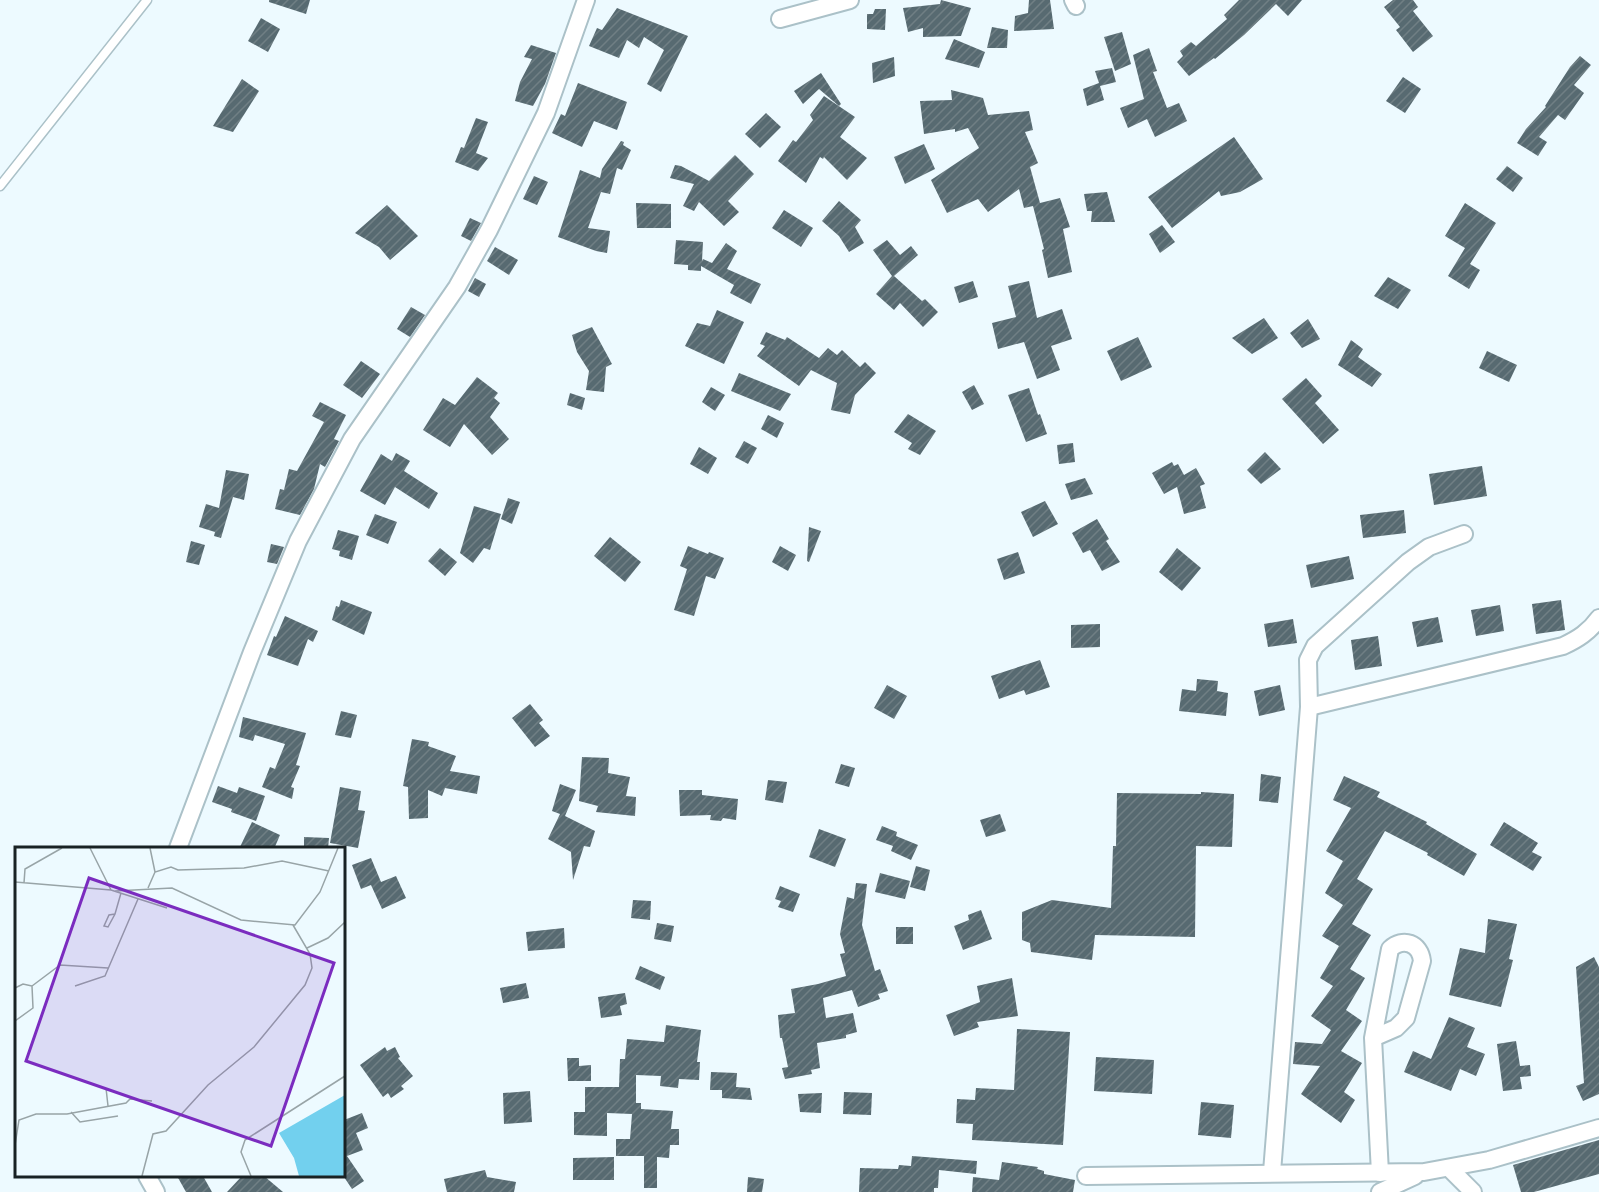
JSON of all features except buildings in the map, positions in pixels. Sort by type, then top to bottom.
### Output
[{"type":"street","points":[[179,847],[252,652],[298,541],[352,439],[457,287],[489,230],[546,113],[586,0]]},
{"type":"street","points":[[780,19],[850,0]]},
{"type":"street","points":[[1272,1172],[1309,707],[1308,660],[1315,646],[1422,552],[1429,547],[1464,534]]},
{"type":"street","points":[[1309,707],[1563,646],[1580,638],[1593,628],[1599,618]]},
{"type":"street","points":[[1373,1038],[1396,1028],[1406,1018],[1422,962],[1421,953],[1417,947],[1405,943],[1396,944],[1390,949],[1373,1038],[1380,1173]]},
{"type":"street","points":[[1086,1176],[1272,1172],[1425,1172],[1489,1160],[1599,1128]]},
{"type":"street","points":[[1449,1168],[1473,1192]]},
{"type":"street","points":[[1380,1192],[1425,1172]]},
{"type":"street","points":[[148,1177],[156,1192]]},
{"type":"lane","points":[[0,186],[147,0]]}]
